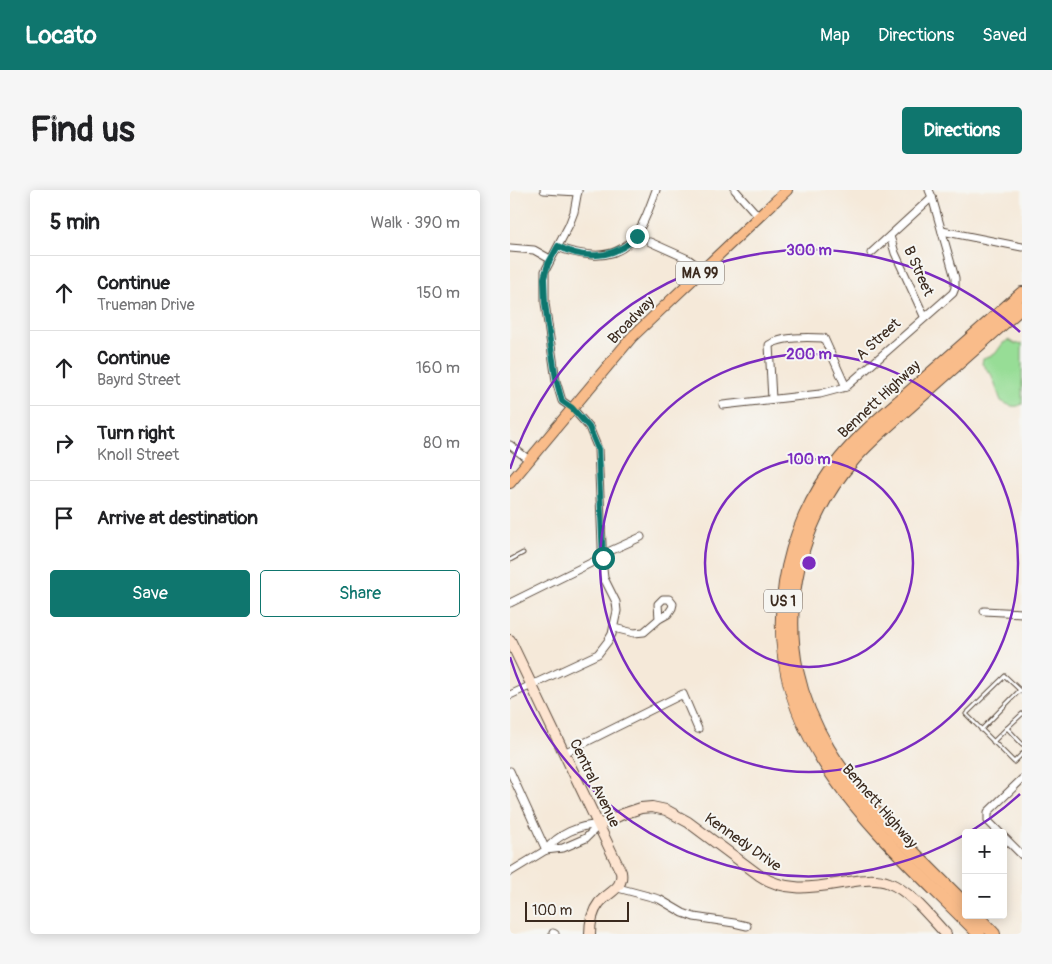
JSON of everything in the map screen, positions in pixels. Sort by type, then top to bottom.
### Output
[{"type":"highway","name":"Bennett Highway","points":[[979,934],[862,813],[837,783],[816,751],[799,716],[788,679],[783,640],[783,601],[789,563],[800,526],[817,492],[839,460],[875,423],[1022,293]]},
{"type":"highway","name":"Bennett Highway","points":[[962,901],[870,806],[846,777],[825,745],[809,711],[798,674],[793,636],[794,598],[800,560],[813,524],[824,501],[845,469],[871,441],[1022,307]]},
{"type":"highway","points":[[980,919],[994,934]]},
{"type":"main road","name":"Broadway","points":[[510,483],[632,337],[788,190]]},
{"type":"street","points":[[510,694],[598,654],[612,634],[618,611],[616,602],[604,578],[598,449],[589,427],[572,408],[562,401],[556,379],[545,303],[544,278],[550,259],[572,219],[578,191],[544,190]]},
{"type":"street","points":[[558,246],[574,253],[604,255],[626,246],[637,236],[656,190]]},
{"type":"street","points":[[735,190],[759,217]]},
{"type":"street","points":[[931,193],[942,231],[1022,246]]},
{"type":"street","name":"B Street","points":[[872,253],[931,193]]},
{"type":"street","name":"A Street","points":[[723,405],[820,394],[846,387],[924,316],[953,293],[956,288],[955,278],[942,231]]},
{"type":"street","name":"B Street","points":[[890,236],[895,253],[924,316]]},
{"type":"street","points":[[650,242],[688,259],[703,270]]},
{"type":"street","points":[[510,248],[534,250],[550,259]]},
{"type":"street","points":[[772,399],[769,345],[774,341],[806,337],[824,338],[846,387]]},
{"type":"street","points":[[510,444],[529,460]]},
{"type":"street","points":[[510,603],[603,558],[610,551],[641,537]]},
{"type":"street","points":[[984,612],[1022,613]]},
{"type":"street","points":[[614,628],[626,632],[640,633],[650,628],[659,619]]},
{"type":"street","name":"Central Avenue","points":[[510,640],[621,872],[622,880],[618,888]]},
{"type":"street","points":[[564,753],[683,694],[698,729]]},
{"type":"street","points":[[510,771],[546,850]]},
{"type":"street","points":[[996,829],[988,821],[988,812],[1022,779]]},
{"type":"street","name":"Kennedy Drive","points":[[510,872],[546,850],[554,841],[570,832],[586,826],[599,825],[641,808],[652,807],[666,810],[688,822],[752,870],[771,882],[786,887],[806,888],[862,880],[883,881],[894,885],[906,894],[946,934]]},
{"type":"street","name":"Kennedy Drive","points":[[546,850],[558,849],[583,839],[599,825]]},
{"type":"street","points":[[1007,840],[1022,855]]},
{"type":"street","points":[[590,934],[591,920],[595,910],[602,900],[618,888],[659,898],[691,917],[747,926]]},
{"type":"lane","points":[[510,560],[523,553]]},
{"type":"lane","points":[[981,730],[1021,691],[1005,676],[966,714],[981,730],[1014,762],[1022,754]]},
{"type":"lane","points":[[994,742],[1022,714]]},
{"type":"lane","points":[[1007,728],[1022,744]]},
{"type":"green space","points":[[1009,340],[1016,344],[1022,343],[1022,404],[1017,406],[1001,401],[991,374],[982,364],[983,358],[995,354],[1003,343]]},
{"type":"route","points":[[603,558],[598,449],[589,427],[572,408],[562,401],[556,379],[550,341],[544,278],[548,264],[558,246],[574,253],[604,255],[611,254],[626,246],[637,236]]}]
